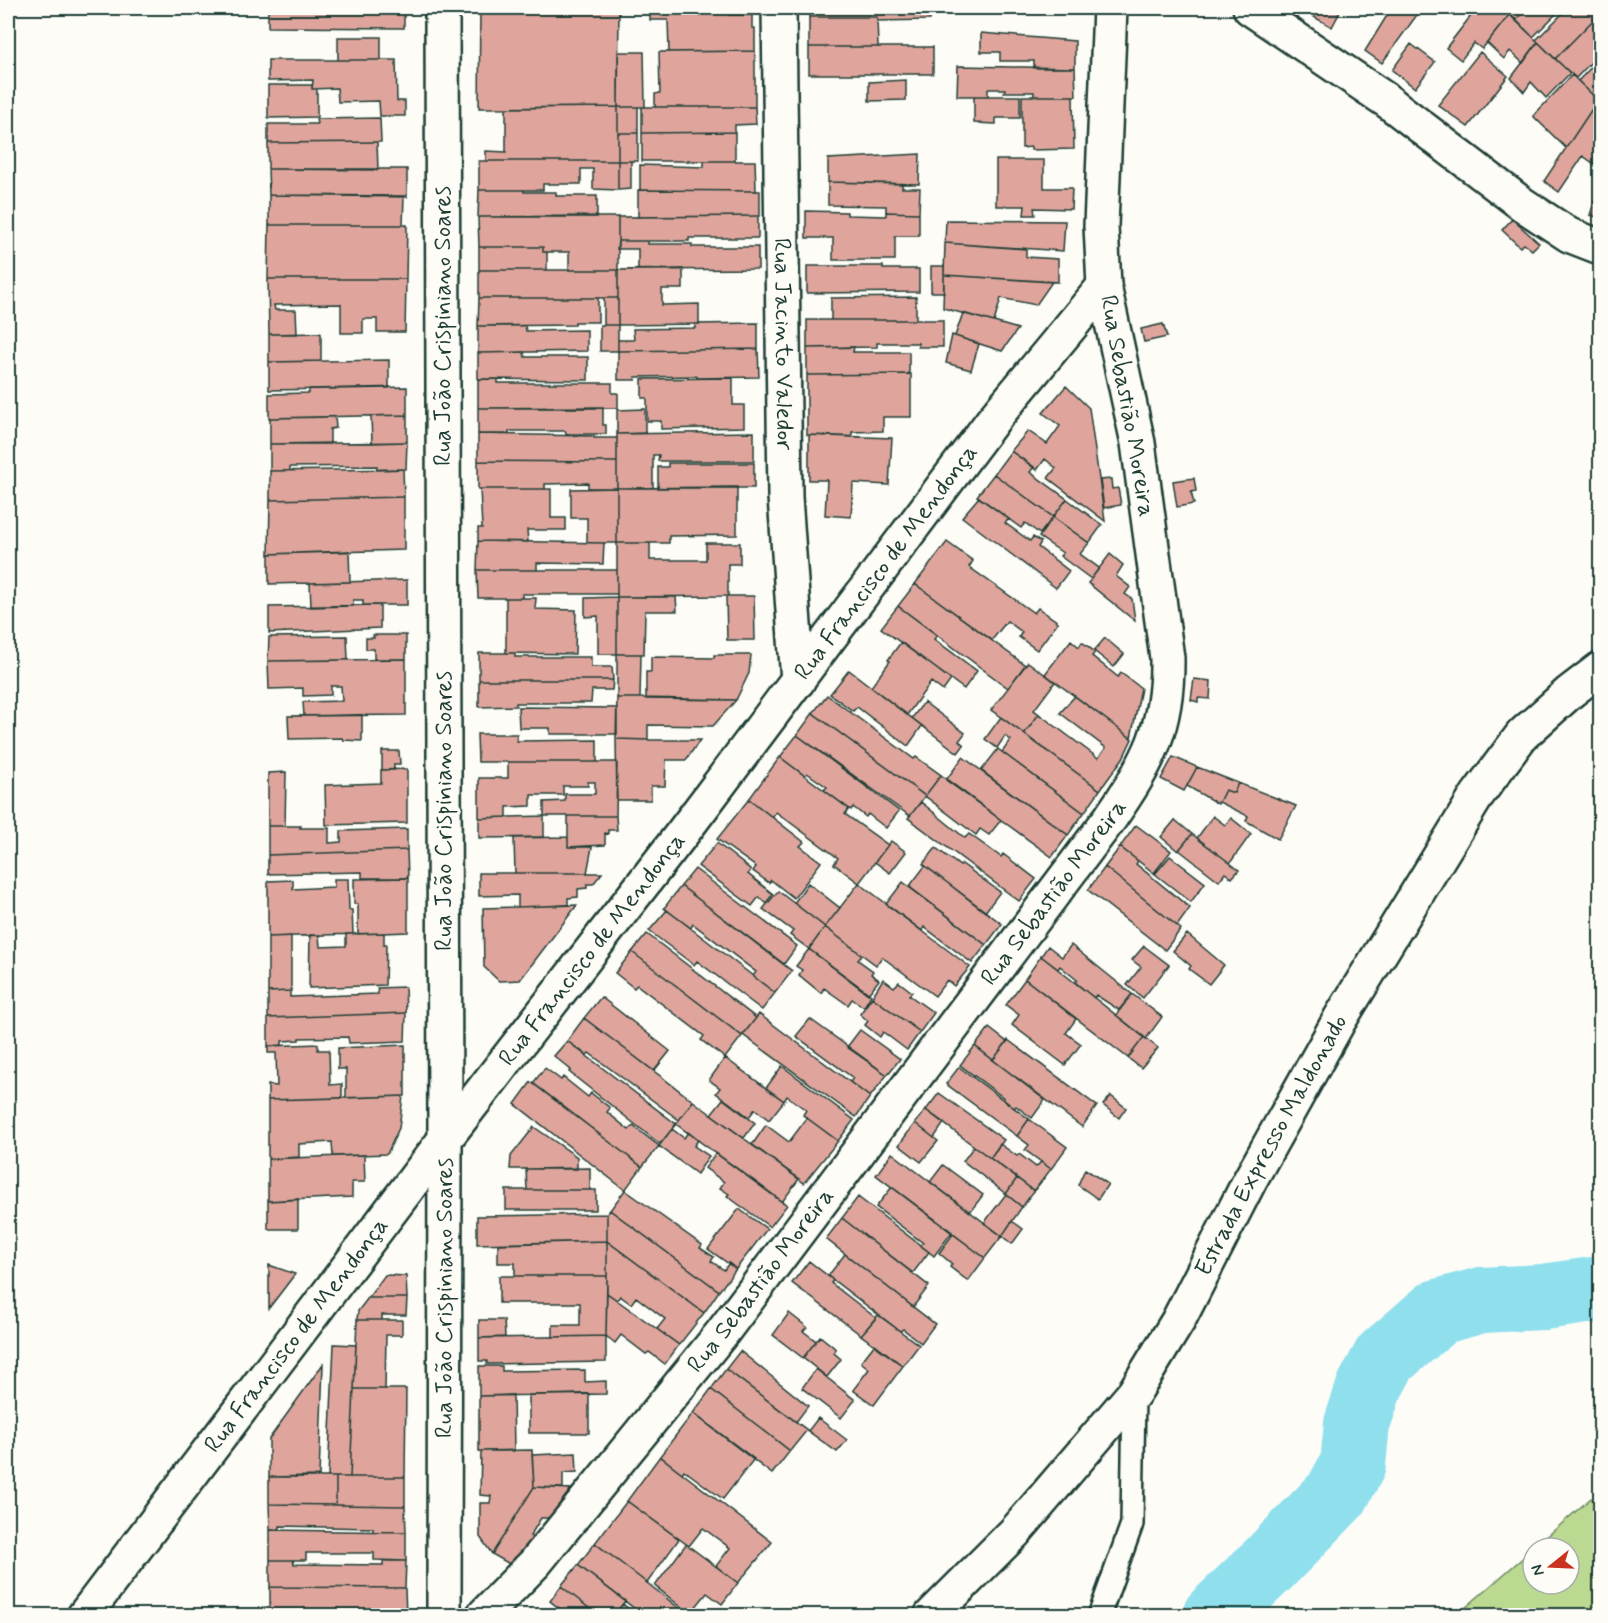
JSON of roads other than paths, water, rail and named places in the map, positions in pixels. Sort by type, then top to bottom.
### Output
[{"type":"street","name":"Rua João Crispiniano Soares","points":[[442,8],[444,1616]]},
{"type":"street","name":"Rua Jacinto Valedor","points":[[779,8],[785,497],[798,681]]},
{"type":"street","name":"Rua Sebastião Moreira","points":[[483,1616],[536,1563],[722,1332],[1111,817],[1138,778],[1154,745],[1166,696],[1167,658],[1138,442],[1104,286],[1101,226],[1110,8]]},
{"type":"street","points":[[1250,8],[1386,100],[1531,210],[1569,235],[1600,247]]},
{"type":"street","name":"Rua Francisco de Mendonça","points":[[84,1616],[445,1139],[684,831],[993,420],[1104,286]]},
{"type":"street","name":"Estrada Expresso Maldonado","points":[[931,1616],[1015,1532],[1134,1393],[1178,1322],[1250,1180],[1340,1019],[1478,794],[1522,735],[1570,692],[1600,669]]},
{"type":"lane","points":[[1099,1616],[1132,1524],[1134,1393]]},
{"type":"waterway","points":[[1215,1616],[1337,1494],[1353,1464],[1357,1424],[1369,1388],[1385,1358],[1438,1312],[1482,1300],[1600,1291]]}]
